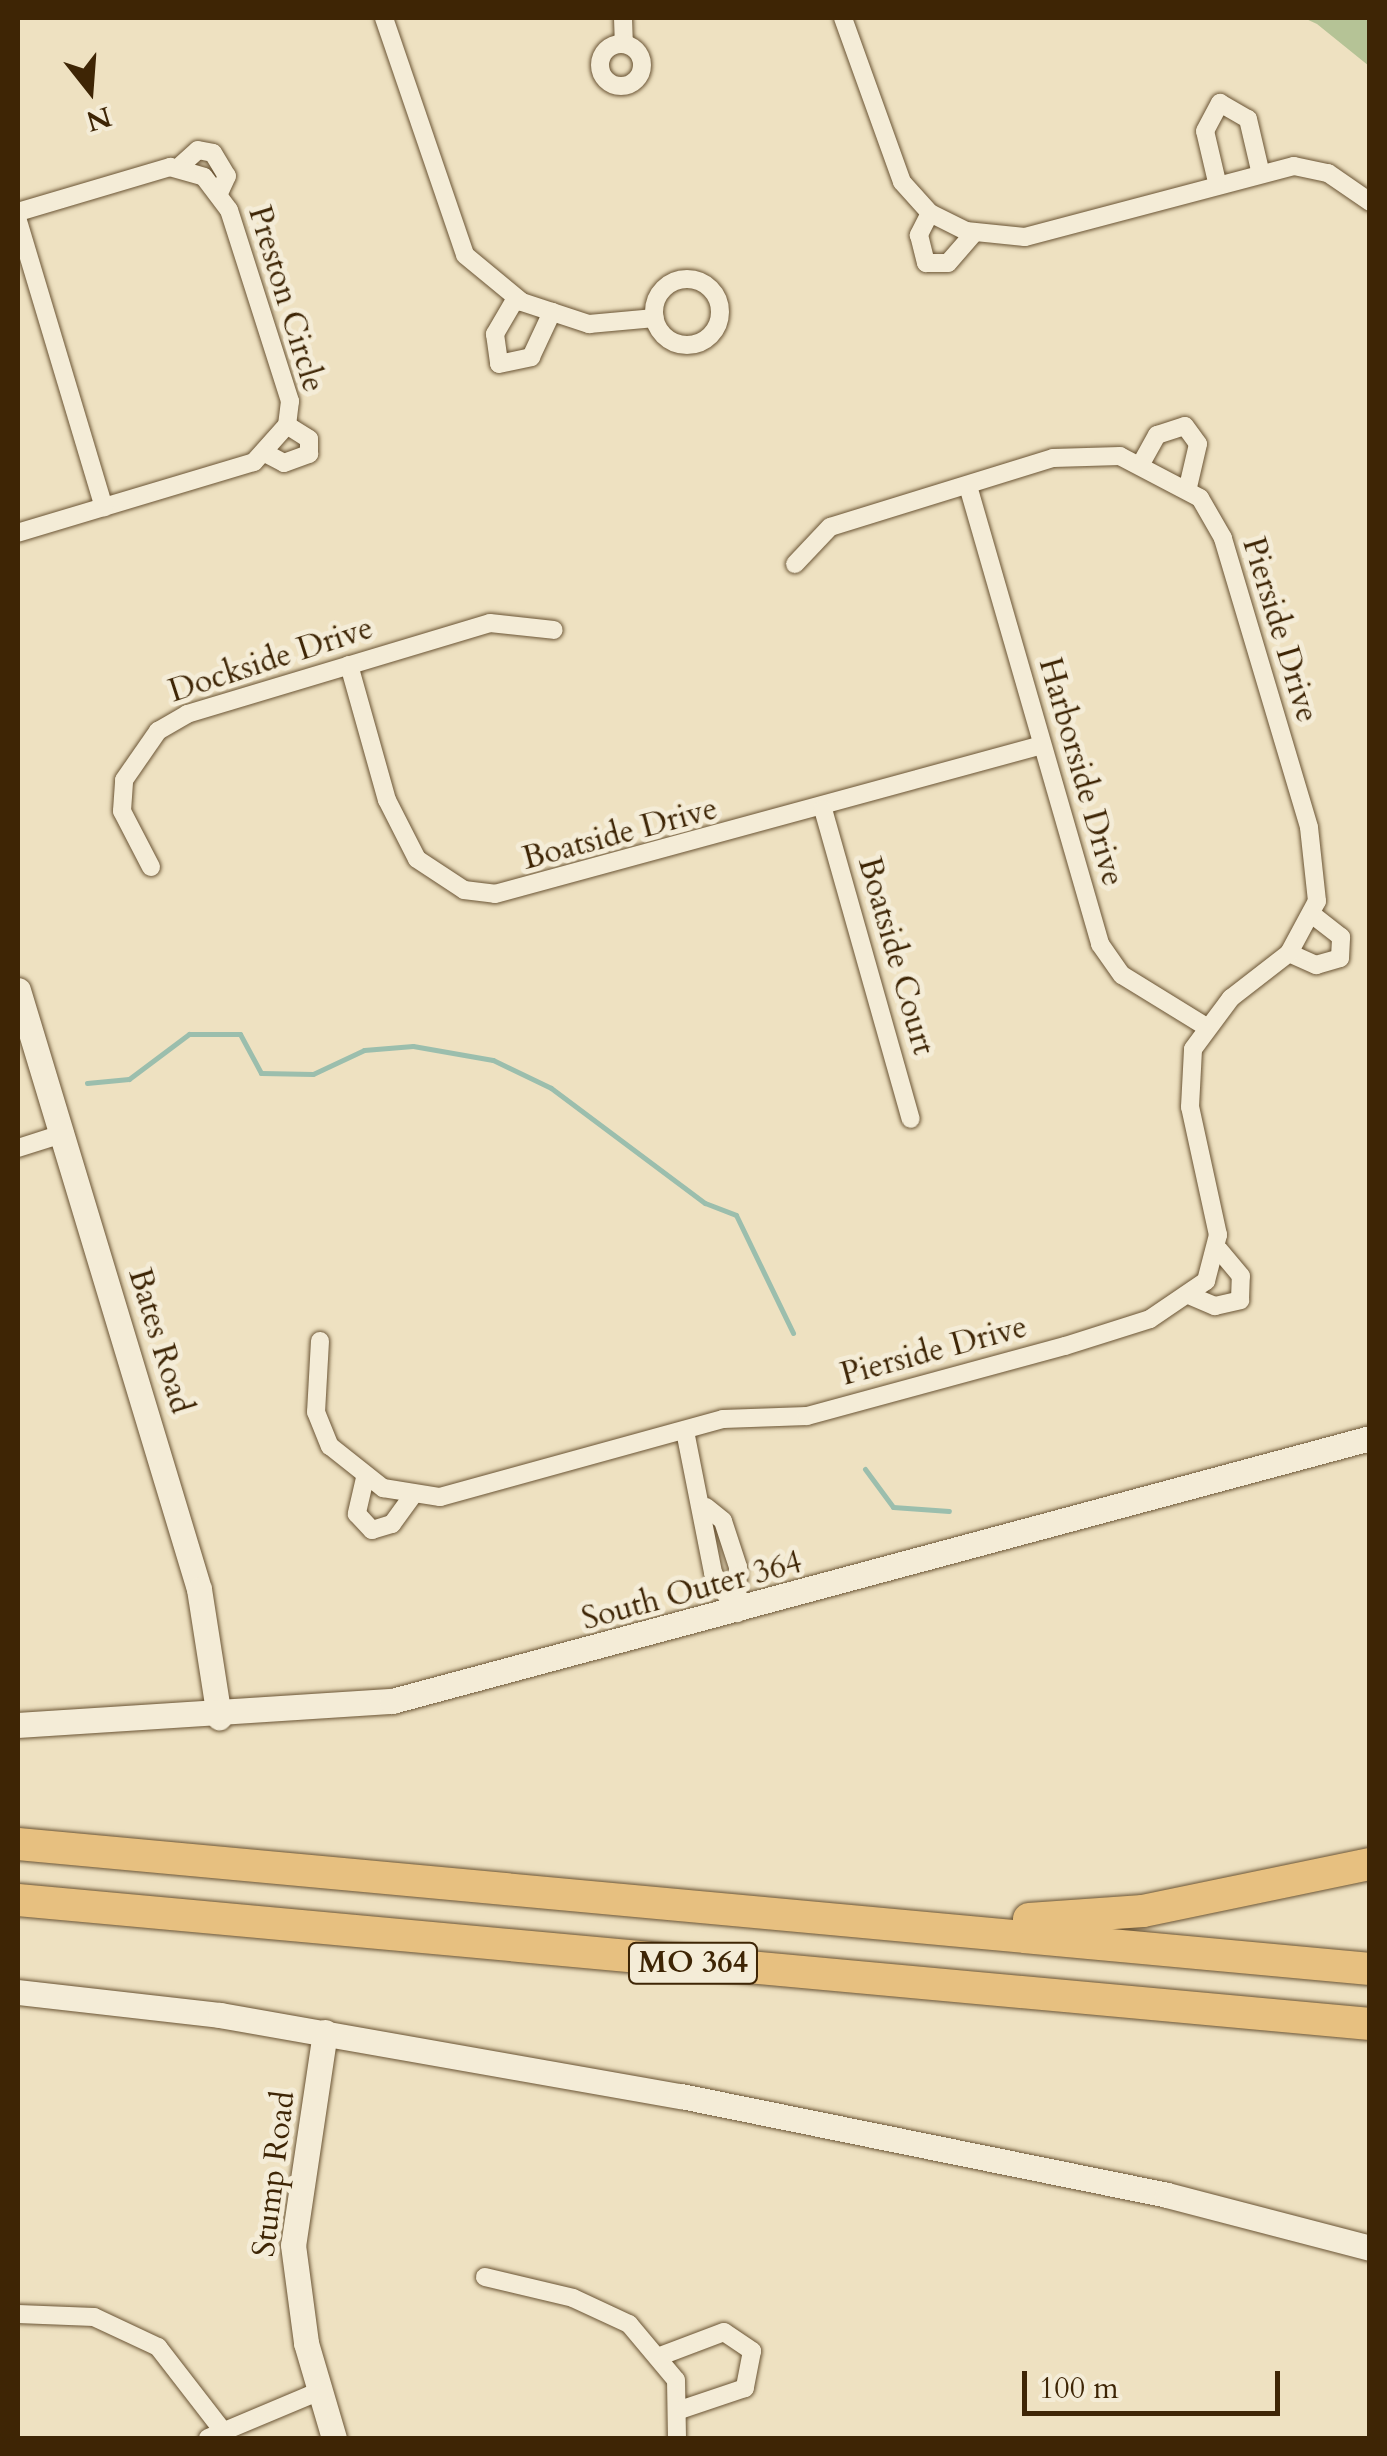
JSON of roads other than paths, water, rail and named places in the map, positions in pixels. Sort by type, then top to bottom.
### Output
[{"type":"highway","name":"MO 364","points":[[18,1844],[1370,1969]]},
{"type":"highway","points":[[892,1925],[1143,1911],[1370,1864]]},
{"type":"highway","name":"MO 364","points":[[18,1900],[1370,2024]]},
{"type":"street","points":[[384,18],[451,230],[487,280],[516,298],[590,324],[655,318]]},
{"type":"street","points":[[623,18],[624,44]]},
{"type":"street","points":[[849,19],[877,130],[930,213],[974,232],[1025,236],[1260,170],[1328,173],[1370,202]]},
{"type":"street","points":[[1216,182],[1205,131],[1220,104],[1248,118],[1260,170]]},
{"type":"street","name":"Preston Circle","points":[[18,212],[178,167],[220,192],[290,401],[287,425],[267,454],[18,533]]},
{"type":"street","points":[[930,213],[918,236],[926,263],[948,263],[974,232]]},
{"type":"street","points":[[18,221],[104,508]]},
{"type":"street","points":[[516,298],[495,334],[500,364],[531,357],[552,312]]},
{"type":"street","name":"Preston Circle","points":[[267,454],[284,464],[309,454],[309,438],[287,425]]},
{"type":"street","points":[[1142,462],[1157,435],[1185,426],[1198,444],[1188,487]]},
{"type":"street","name":"Pierside Drive","points":[[320,1341],[321,1431],[365,1478],[412,1496],[440,1497],[723,1419],[807,1416],[1108,1334],[1191,1296],[1215,1306],[1240,1300],[1241,1276],[1219,1250],[1188,1076],[1206,1026],[1290,952],[1313,915],[1308,827],[1223,538],[1188,487],[1142,462],[1088,454],[830,527],[795,564]]},
{"type":"street","name":"Harborside Drive","points":[[968,486],[1100,944],[1122,975],[1206,1026]]},
{"type":"street","name":"Dockside Drive","points":[[151,868],[121,796],[158,731],[207,706],[490,623],[554,630]]},
{"type":"street","name":"Boatside Drive","points":[[349,665],[401,830],[417,859],[464,890],[528,892],[1042,745]]},
{"type":"street","name":"Boatside Court","points":[[822,809],[911,1119]]},
{"type":"street","points":[[1290,952],[1316,965],[1340,958],[1341,937],[1313,915]]},
{"type":"street","name":"Bates Road","points":[[18,990],[199,1589],[218,1718]]},
{"type":"street","points":[[18,1148],[64,1133]]},
{"type":"street","points":[[1191,1296],[1219,1250]]},
{"type":"street","points":[[685,1431],[706,1507],[714,1573],[738,1613]]},
{"type":"street","name":"South Outer 364","points":[[18,1725],[218,1718],[392,1700],[738,1613],[1370,1438]]},
{"type":"street","points":[[365,1478],[357,1514],[372,1530],[392,1524],[412,1496]]},
{"type":"street","points":[[18,1992],[325,2032],[1167,2195],[1370,2248]]},
{"type":"street","name":"Stump Road","points":[[325,2032],[293,2245],[320,2391],[334,2438]]},
{"type":"street","points":[[485,2277],[573,2298],[629,2324],[662,2355],[683,2409],[677,2438]]},
{"type":"street","points":[[18,2314],[94,2318],[158,2347],[216,2435],[320,2391]]},
{"type":"street","points":[[662,2355],[724,2332],[752,2351],[744,2388],[683,2409]]},
{"type":"waterway","points":[[87,1083],[129,1079],[189,1034],[240,1034],[261,1073],[313,1074],[364,1050],[413,1046],[493,1060],[551,1088],[705,1203],[736,1215],[793,1333]]},
{"type":"waterway","points":[[865,1469],[893,1507],[949,1511]]}]
